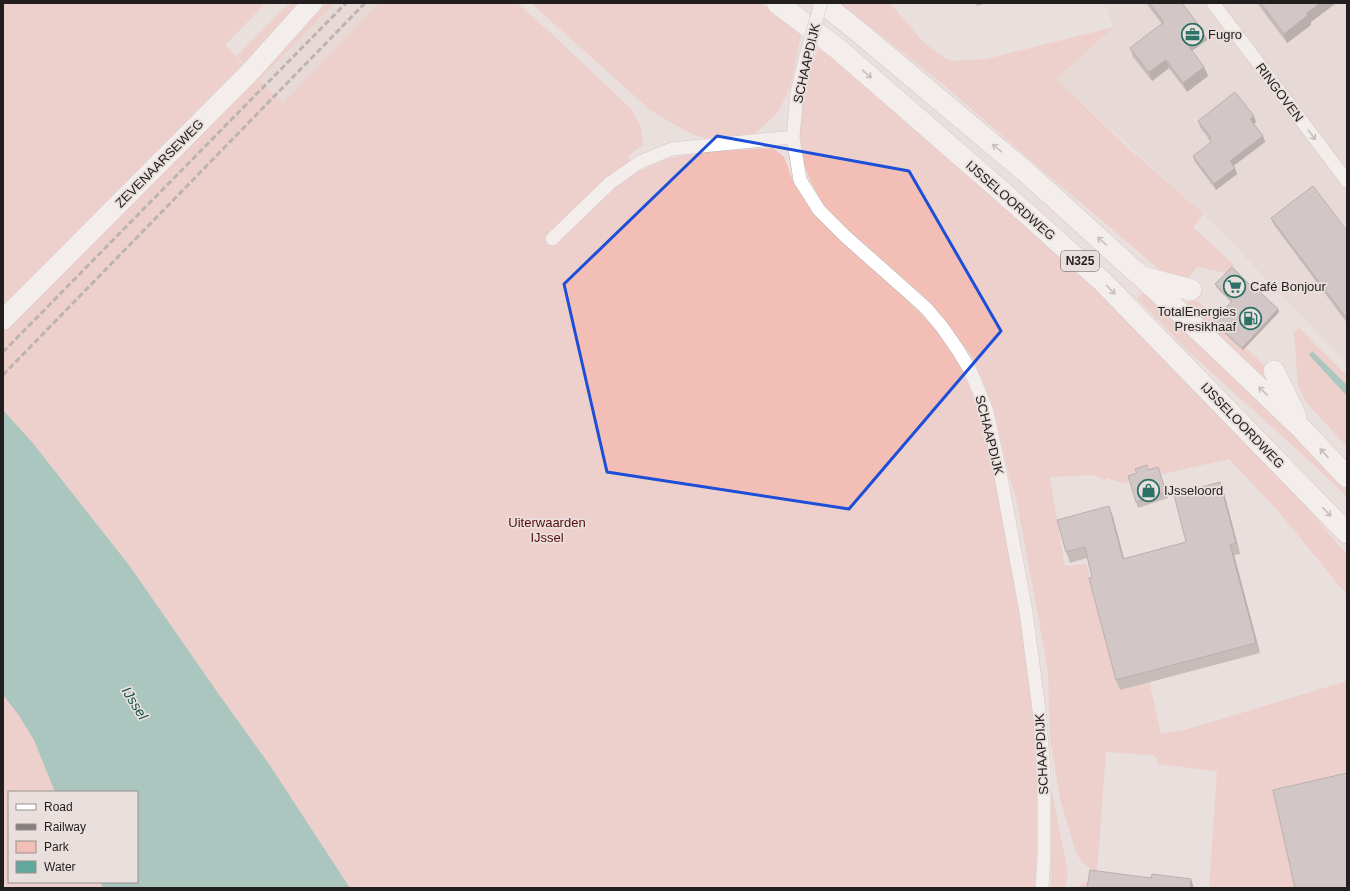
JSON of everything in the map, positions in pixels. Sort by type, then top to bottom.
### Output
[{"type":"highway","name":"IJSSELOORDWEG","points":[[777,3],[844,54],[1103,282],[1347,533]]},
{"type":"highway","name":"N325","points":[[821,3],[854,28],[1026,173],[1141,277],[1301,428],[1347,478]]},
{"type":"highway","points":[[1141,277],[1191,290]]},
{"type":"highway","points":[[1274,371],[1301,428]]},
{"type":"main road","name":"ZEVENAARSEWEG","points":[[3,320],[251,71],[312,3]]},
{"type":"street","name":"SCHAAPDIJK","points":[[821,3],[797,93],[793,137],[800,180],[819,210],[845,236],[926,308],[942,327],[958,350],[981,396],[992,432],[1004,491],[1026,612],[1037,689],[1044,770],[1044,858],[1042,888]]},
{"type":"street","name":"RINGOVEN","points":[[1213,3],[1347,181]]},
{"type":"street","points":[[552,239],[610,183],[640,162],[672,149],[793,137]]},
{"type":"highlighted area","points":[[717,136],[909,171],[1001,331],[849,509],[607,472],[564,284]]},
{"type":"shaded area","points":[[335,3],[379,3],[283,103],[259,80]]},
{"type":"shaded area","points":[[1104,3],[1347,3],[1347,363],[1204,214],[1056,79],[1114,27]]},
{"type":"green space","name":"Uiterwaarden IJssel","points":[[3,3],[266,3],[225,45],[256,77],[326,3],[335,3],[259,80],[283,103],[379,3],[517,3],[631,109],[640,124],[643,145],[634,151],[628,158],[642,170],[669,158],[706,152],[773,148],[784,157],[794,184],[816,215],[934,327],[963,371],[978,407],[989,444],[1028,660],[1034,721],[1039,812],[1035,888],[350,888],[269,764],[129,565],[32,442],[3,410]]},
{"type":"green space","points":[[289,3],[299,3],[246,65],[237,56]]},
{"type":"green space","points":[[531,3],[761,3],[801,35],[791,85],[779,111],[755,134],[711,140],[692,134],[649,109]]},
{"type":"green space","points":[[837,3],[890,3],[923,42],[943,57],[952,61],[986,59],[1114,27],[1056,79],[1127,147],[1204,214],[1193,227],[1234,265],[1226,273],[1197,267],[1188,278],[1189,284],[1172,280],[944,85],[853,13]]},
{"type":"green space","points":[[820,43],[1181,364],[1283,479],[1347,555],[1347,595],[1279,512],[1229,459],[1122,483],[1107,478],[1105,480],[1093,475],[1050,477],[1065,566],[1087,564],[1092,590],[1127,584],[1161,734],[1185,730],[1347,681],[1347,888],[1209,888],[1217,771],[1157,764],[1157,758],[1153,755],[1106,752],[1096,888],[1077,888],[1082,883],[1088,882],[1090,869],[1081,861],[1075,850],[1060,798],[1050,738],[1048,671],[1016,497],[1009,476],[993,406],[972,357],[945,320],[927,299],[836,219],[821,201],[810,180],[802,159],[798,128],[806,83]]},
{"type":"green space","points":[[1145,291],[1324,463],[1347,487],[1347,497],[1188,351],[1137,298]]},
{"type":"green space","points":[[1190,299],[1200,303],[1263,364],[1274,381],[1271,384],[1187,304]]},
{"type":"green space","points":[[1299,328],[1347,376],[1347,385],[1312,352],[1347,396],[1347,447],[1306,402],[1298,386],[1294,332]]},
{"type":"green space","points":[[3,688],[37,737],[59,791],[8,791],[8,883],[114,883],[116,888],[3,888]]},
{"type":"green space","points":[[1051,788],[1068,873],[1065,888],[1051,888]]},
{"type":"water","points":[[1312,351],[1347,385],[1347,396],[1309,355]]},
{"type":"water","name":"IJssel","points":[[3,410],[32,442],[129,565],[269,764],[350,888],[103,888],[100,883],[138,883],[138,791],[55,791],[34,740],[18,714],[3,695]]},
{"type":"building","points":[[1149,3],[1182,3],[1203,31],[1187,44],[1204,67],[1183,83],[1166,60],[1149,72],[1130,48],[1164,22]]},
{"type":"building","points":[[1261,3],[1320,3],[1307,13],[1308,15],[1284,34]]},
{"type":"building","points":[[1235,92],[1254,116],[1250,119],[1263,136],[1230,161],[1235,168],[1214,184],[1193,156],[1211,142],[1209,139],[1211,138],[1198,121]]},
{"type":"building","points":[[1313,186],[1347,231],[1347,319],[1271,218]]},
{"type":"building","points":[[1232,267],[1278,309],[1242,348],[1213,321],[1232,301],[1215,284]]},
{"type":"building","points":[[1147,465],[1148,470],[1158,467],[1166,492],[1136,502],[1128,476],[1137,473],[1135,469]]},
{"type":"building","points":[[1220,482],[1236,543],[1230,545],[1256,643],[1116,680],[1089,578],[1092,577],[1085,547],[1066,552],[1057,520],[1109,506],[1123,559],[1186,542],[1174,495]]},
{"type":"building","points":[[1347,773],[1347,888],[1295,888],[1273,790]]},
{"type":"building","points":[[1090,870],[1151,878],[1152,874],[1191,879],[1190,888],[1087,888]]},
{"type":"railway","points":[[3,352],[346,3]]},
{"type":"railway","points":[[3,375],[365,3]]},
{"type":"place","name":"Fugro","points":[[1192,34]]},
{"type":"place","name":"Café Bonjour","points":[[1234,286]]},
{"type":"place","name":"TotalEnergies Presikhaaf","points":[[1251,318]]},
{"type":"place","name":"IJsseloord","points":[[1149,490]]}]
